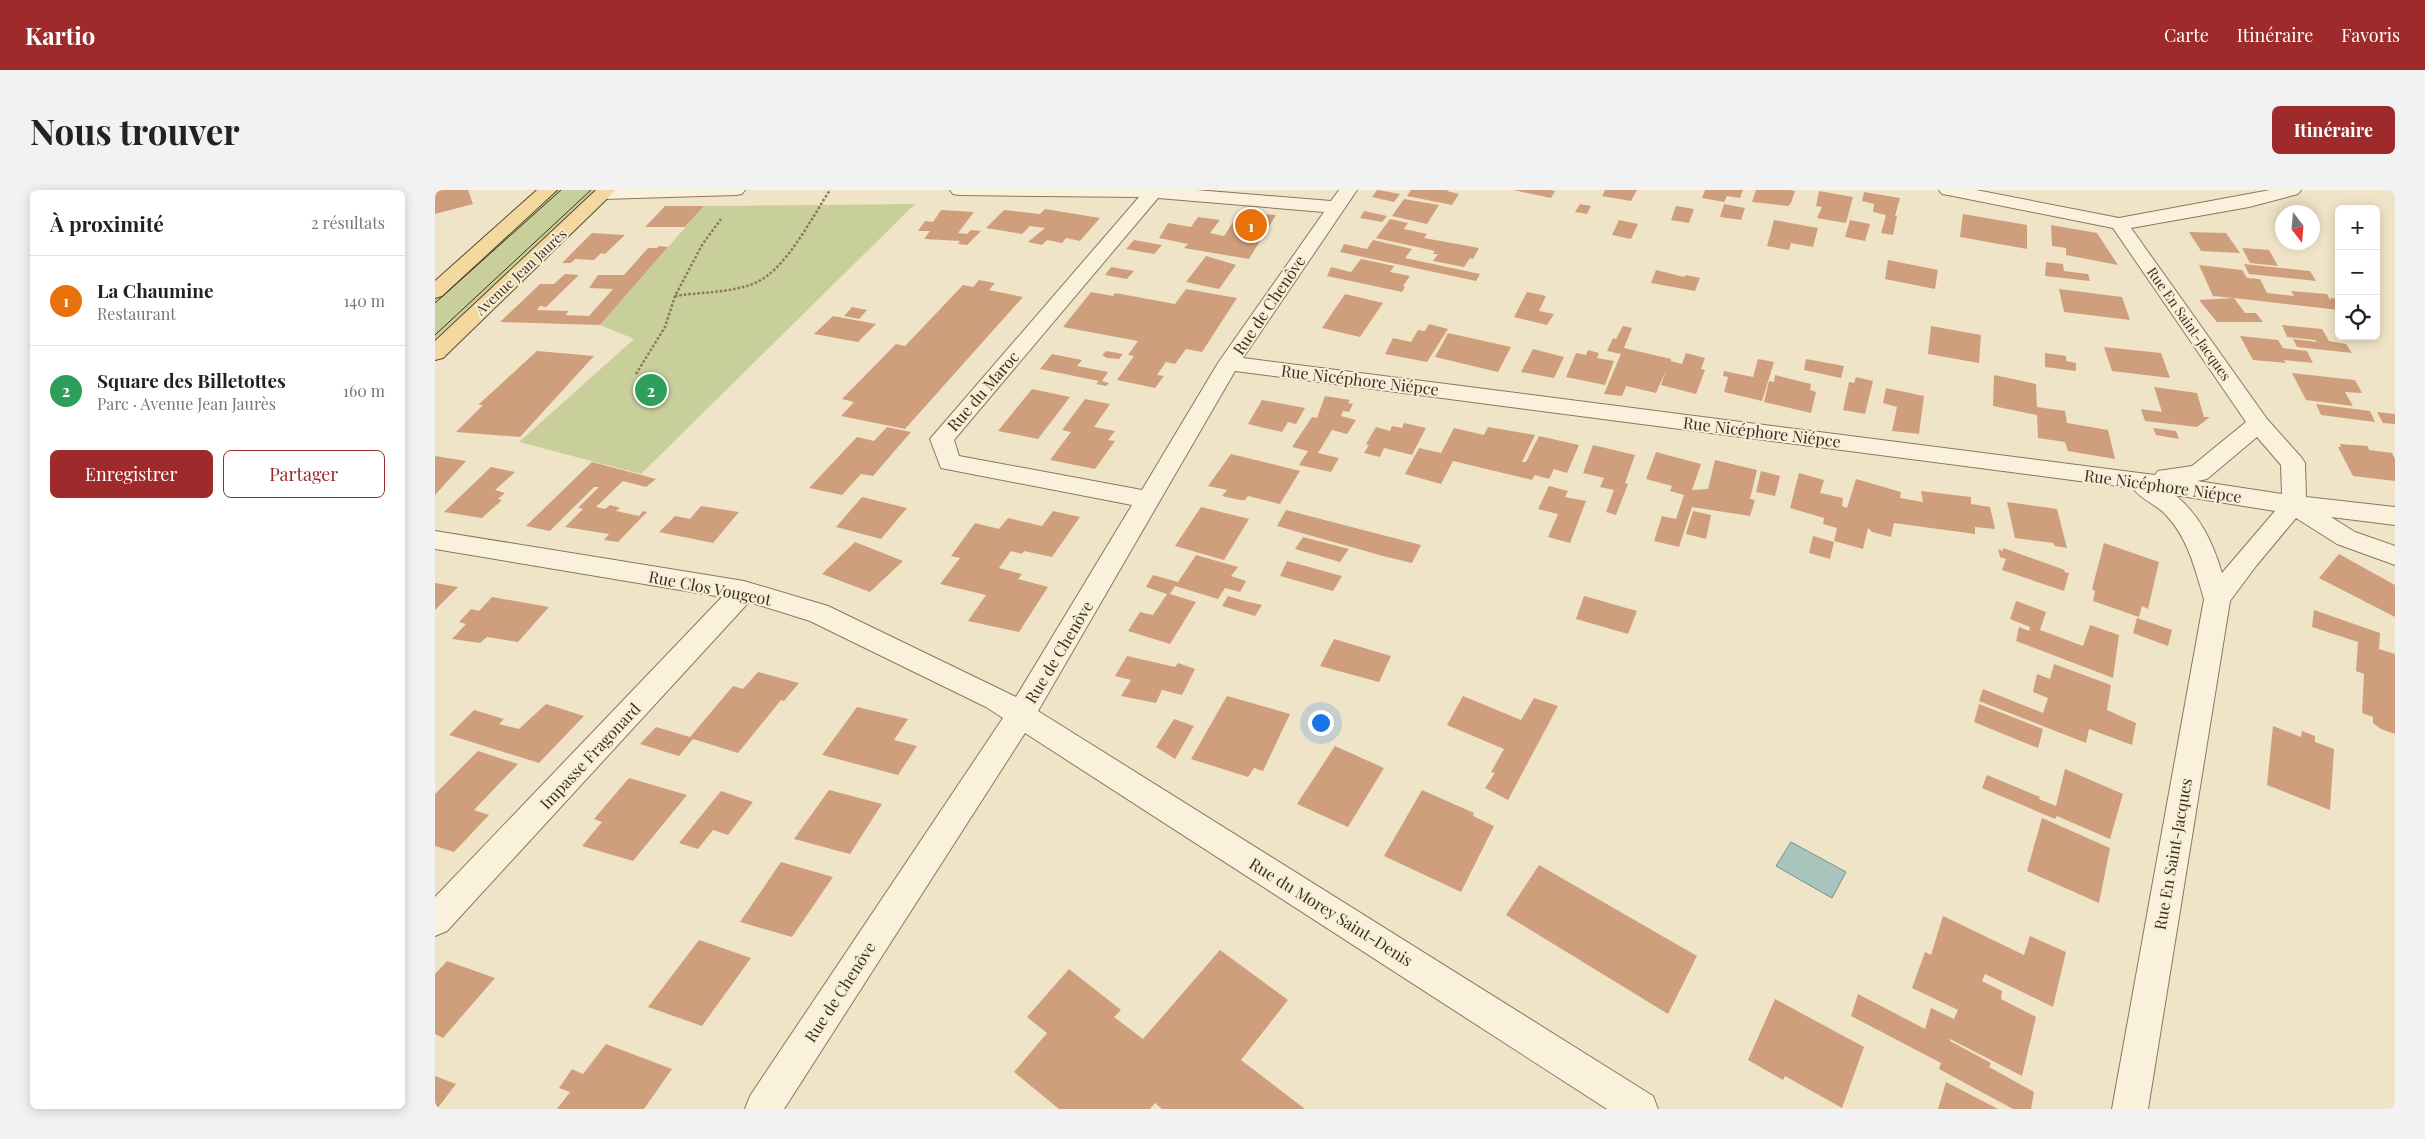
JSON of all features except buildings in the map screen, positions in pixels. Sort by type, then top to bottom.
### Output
[{"type":"main road","points":[[435,292],[548,190]]},
{"type":"main road","name":"Avenue Jean Jaurès","points":[[435,353],[605,192]]},
{"type":"street","points":[[605,192],[736,190]]},
{"type":"street","points":[[959,190],[1153,192],[1342,199]]},
{"type":"street","points":[[1948,190],[2119,224],[2249,201],[2292,190]]},
{"type":"street","name":"Rue du Maroc","points":[[1151,500],[949,462],[942,439],[1153,192]]},
{"type":"street","name":"Rue de Chenôve","points":[[763,1109],[1021,715],[1151,500],[1229,363],[1342,199]]},
{"type":"street","name":"Rue En Saint-Jacques","points":[[2119,224],[2259,424],[2293,463],[2294,505],[2247,559],[2217,599]]},
{"type":"street","name":"Rue Nicéphore Niépce","points":[[1229,363],[2133,480],[2294,505],[2395,516]]},
{"type":"street","points":[[2133,480],[2199,473],[2259,424]]},
{"type":"street","name":"Rue En Saint-Jacques","points":[[2129,1109],[2217,599],[2200,544],[2177,509],[2155,492],[2133,480]]},
{"type":"street","points":[[2294,505],[2352,540],[2395,556]]},
{"type":"street","name":"Rue Clos Vougeot","points":[[435,540],[745,592],[819,613],[996,699],[1021,715]]},
{"type":"street","name":"Impasse Fragonard","points":[[435,920],[745,592]]},
{"type":"street","name":"Rue du Morey Saint-Denis","points":[[1021,715],[1640,1109]]},
{"type":"path","points":[[675,296],[740,286],[761,280],[775,270],[830,190]]},
{"type":"path","points":[[636,374],[665,327],[675,296],[702,244],[726,214]]},
{"type":"green space","points":[[556,190],[597,190],[435,341],[435,298]]},
{"type":"green space","points":[[915,204],[641,474],[519,442],[634,339],[600,325],[704,206]]},
{"type":"water","points":[[1791,842],[1846,872],[1832,898],[1776,866]]},
{"type":"tram line","points":[[435,303],[561,190]]},
{"type":"tram line","points":[[435,335],[591,190]]},
{"type":"place","name":"La Chaumine","points":[[1251,225]]},
{"type":"place","name":"Square des Billetottes","points":[[651,390]]}]
